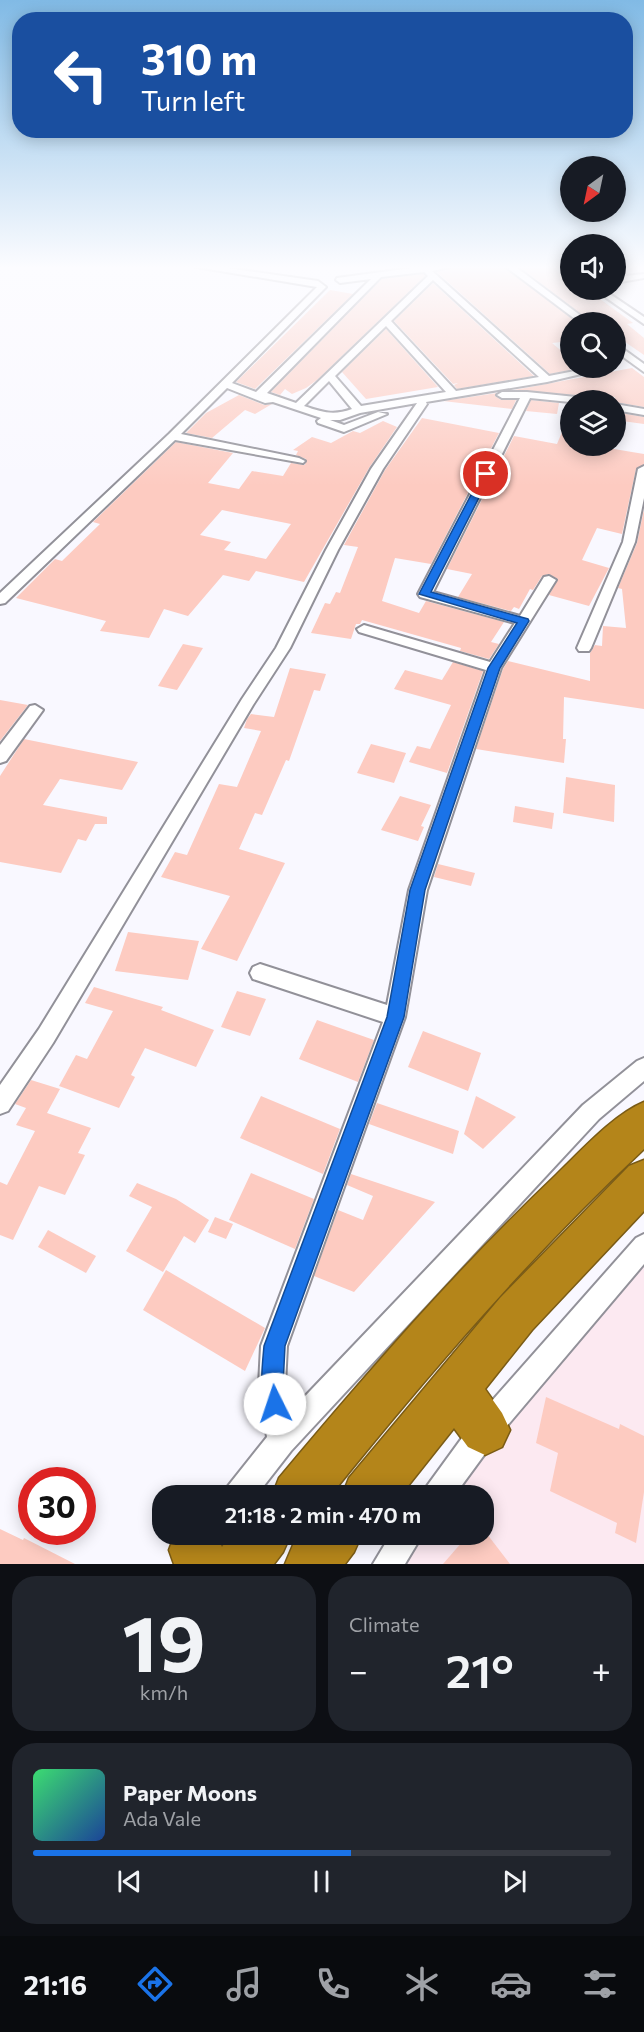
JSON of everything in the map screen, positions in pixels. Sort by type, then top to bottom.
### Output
[{"type":"highway","points":[[306,1485],[375,1400],[497,1265],[644,1122]]},
{"type":"highway","points":[[376,1485],[516,1314],[644,1181]]},
{"type":"highway","points":[[455,1387],[485,1430]]},
{"type":"highway","points":[[206,1555],[234,1545]]},
{"type":"highway","points":[[312,1564],[327,1545]]},
{"type":"street","points":[[0,600],[173,436],[268,340]]},
{"type":"street","points":[[314,340],[260,394],[334,417],[358,410],[560,377]]},
{"type":"street","points":[[299,405],[367,340]]},
{"type":"street","points":[[403,340],[453,394]]},
{"type":"street","points":[[504,340],[548,379]]},
{"type":"street","points":[[626,352],[639,360],[644,369]]},
{"type":"street","points":[[330,376],[358,410]]},
{"type":"street","points":[[225,384],[344,429],[373,416],[422,404],[509,395],[560,398]]},
{"type":"street","points":[[524,621],[425,594],[527,395]]},
{"type":"street","points":[[0,1104],[46,1036],[247,703],[283,648],[332,550],[377,469],[422,404]]},
{"type":"street","points":[[626,409],[644,412]]},
{"type":"street","points":[[173,436],[299,461]]},
{"type":"street","points":[[584,648],[629,542],[644,469]]},
{"type":"street","points":[[281,1441],[272,1385],[274,1346],[395,1017],[418,890],[494,668],[549,580]]},
{"type":"street","points":[[364,629],[494,668]]},
{"type":"street","points":[[0,757],[35,710]]},
{"type":"street","points":[[260,973],[395,1017]]},
{"type":"street","points":[[247,1485],[281,1441],[591,1112],[644,1068]]},
{"type":"street","points":[[445,1485],[485,1430],[644,1246]]},
{"type":"street","points":[[388,1564],[401,1545]]},
{"type":"shaded area","points":[[644,1246],[644,1564],[388,1564],[402,1545],[494,1545],[494,1485],[445,1485]]},
{"type":"building","points":[[279,340],[306,340],[255,389],[236,382]]},
{"type":"building","points":[[322,340],[359,340],[306,388],[292,394],[285,389],[280,395],[271,392]]},
{"type":"building","points":[[375,340],[396,340],[438,387],[366,399],[342,372]]},
{"type":"building","points":[[412,340],[495,340],[534,376],[457,389],[454,385],[458,383],[453,384]]},
{"type":"building","points":[[512,340],[560,340],[560,342],[552,343],[560,350],[560,372],[550,374]]},
{"type":"building","points":[[626,340],[644,340],[644,355],[626,343]]},
{"type":"building","points":[[632,368],[644,377],[644,407],[626,404],[626,390],[560,390],[560,394],[514,390],[578,378],[626,378],[626,369]]},
{"type":"building","points":[[497,393],[495,396],[501,400],[516,400],[512,409],[443,401]]},
{"type":"building","points":[[239,395],[264,405],[272,404],[255,414],[245,410],[212,438],[186,433],[206,413]]},
{"type":"building","points":[[531,400],[559,403],[557,414],[526,411]]},
{"type":"building","points":[[626,414],[644,417],[644,424],[626,422]]},
{"type":"building","points":[[422,418],[499,433],[431,564],[395,558],[382,601],[419,613],[426,601],[504,622],[491,642],[499,644],[489,659],[460,651],[461,648],[362,620],[360,624],[356,624],[351,639],[311,633],[325,603],[330,604],[336,592],[340,593],[358,547],[344,545],[385,470]]},
{"type":"building","points":[[383,421],[397,427],[369,468],[304,582],[256,571],[249,581],[223,575],[188,616],[164,609],[149,638],[100,631],[106,621],[16,598],[55,559],[62,561],[100,524],[93,522],[176,442],[233,453],[208,483],[239,489],[252,471],[283,476],[291,463],[305,465],[306,459],[296,455],[298,451],[293,450],[312,437],[331,443],[353,431],[360,433]],"holes":[[[222,510],[291,524],[266,559],[224,550],[231,542],[200,535]]]},
{"type":"building","points":[[514,436],[557,444],[560,437],[560,456],[626,456],[626,451],[644,454],[644,464],[636,469],[622,534],[597,528],[582,560],[609,568],[589,606],[549,595],[558,579],[549,574],[542,576],[533,590],[530,589],[519,609],[514,607],[511,611],[458,597],[472,574],[447,569]]},
{"type":"building","points":[[644,509],[644,709],[564,697],[563,739],[566,739],[564,763],[476,749],[503,669],[508,661],[590,681],[590,653],[595,645],[602,646],[603,626],[626,628],[622,589],[618,588],[637,543]]},
{"type":"building","points":[[183,644],[203,648],[177,690],[158,686]]},
{"type":"building","points":[[453,662],[483,671],[447,773],[409,762],[417,746],[430,749],[451,705],[394,689],[405,670],[442,680]]},
{"type":"building","points":[[290,668],[326,674],[320,691],[314,690],[289,761],[286,760],[262,815],[255,813],[239,849],[285,863],[237,961],[201,949],[230,896],[161,877],[175,852],[187,855],[219,784],[237,787],[261,731],[244,728],[247,719],[251,714],[274,717]]},
{"type":"building","points":[[0,700],[28,705],[0,741]]},
{"type":"building","points":[[24,739],[138,762],[122,790],[60,779],[43,805],[107,817],[107,824],[95,824],[86,841],[78,839],[61,873],[0,862],[0,776]]},
{"type":"building","points":[[371,744],[406,753],[394,783],[357,773]]},
{"type":"building","points":[[566,777],[615,785],[614,822],[563,813]]},
{"type":"building","points":[[400,796],[431,805],[421,826],[424,827],[418,841],[381,830]]},
{"type":"building","points":[[515,806],[554,813],[552,829],[513,822]]},
{"type":"building","points":[[438,864],[475,873],[471,886],[434,877]]},
{"type":"building","points":[[128,932],[199,941],[188,980],[115,971]]},
{"type":"building","points":[[94,987],[163,1007],[161,1010],[214,1030],[196,1067],[145,1048],[131,1075],[135,1077],[119,1108],[59,1086],[76,1055],[87,1059],[113,1011],[85,1003]]},
{"type":"building","points":[[237,991],[266,999],[250,1036],[221,1027]]},
{"type":"building","points":[[317,1020],[374,1040],[358,1082],[299,1059]]},
{"type":"building","points":[[423,1031],[481,1053],[468,1091],[408,1067]]},
{"type":"building","points":[[31,1080],[60,1089],[47,1113],[91,1128],[78,1153],[85,1155],[65,1195],[39,1186],[13,1240],[0,1235],[0,1182],[7,1185],[35,1131],[16,1125],[26,1108],[15,1104]]},
{"type":"building","points":[[261,1096],[340,1129],[323,1174],[240,1138]]},
{"type":"building","points":[[476,1096],[516,1117],[483,1149],[464,1134]]},
{"type":"building","points":[[377,1103],[459,1131],[453,1154],[369,1124]]},
{"type":"building","points":[[251,1173],[314,1199],[295,1249],[229,1220]]},
{"type":"building","points":[[351,1174],[435,1202],[354,1292],[314,1276],[338,1210],[363,1220],[373,1196],[347,1185]]},
{"type":"building","points":[[137,1183],[176,1199],[209,1220],[195,1243],[184,1236],[163,1272],[126,1251],[152,1207],[129,1196]]},
{"type":"building","points":[[215,1217],[233,1224],[226,1239],[208,1232]]},
{"type":"building","points":[[48,1230],[96,1256],[86,1273],[38,1247]]},
{"type":"building","points":[[166,1270],[265,1328],[245,1371],[143,1310]]},
{"type":"building","points":[[546,1397],[619,1429],[620,1424],[644,1436],[644,1492],[636,1543],[615,1533],[617,1523],[550,1491],[558,1453],[536,1443]]},
{"type":"building","points":[[0,1529],[18,1538],[18,1545],[38,1545],[75,1564],[0,1564]]},
{"type":"building","points":[[494,1543],[510,1564],[443,1564],[459,1545],[494,1545]]},
{"type":"route","points":[[275,1404],[272,1385],[274,1346],[395,1017],[418,890],[494,668],[524,621],[425,594],[486,474]]}]
